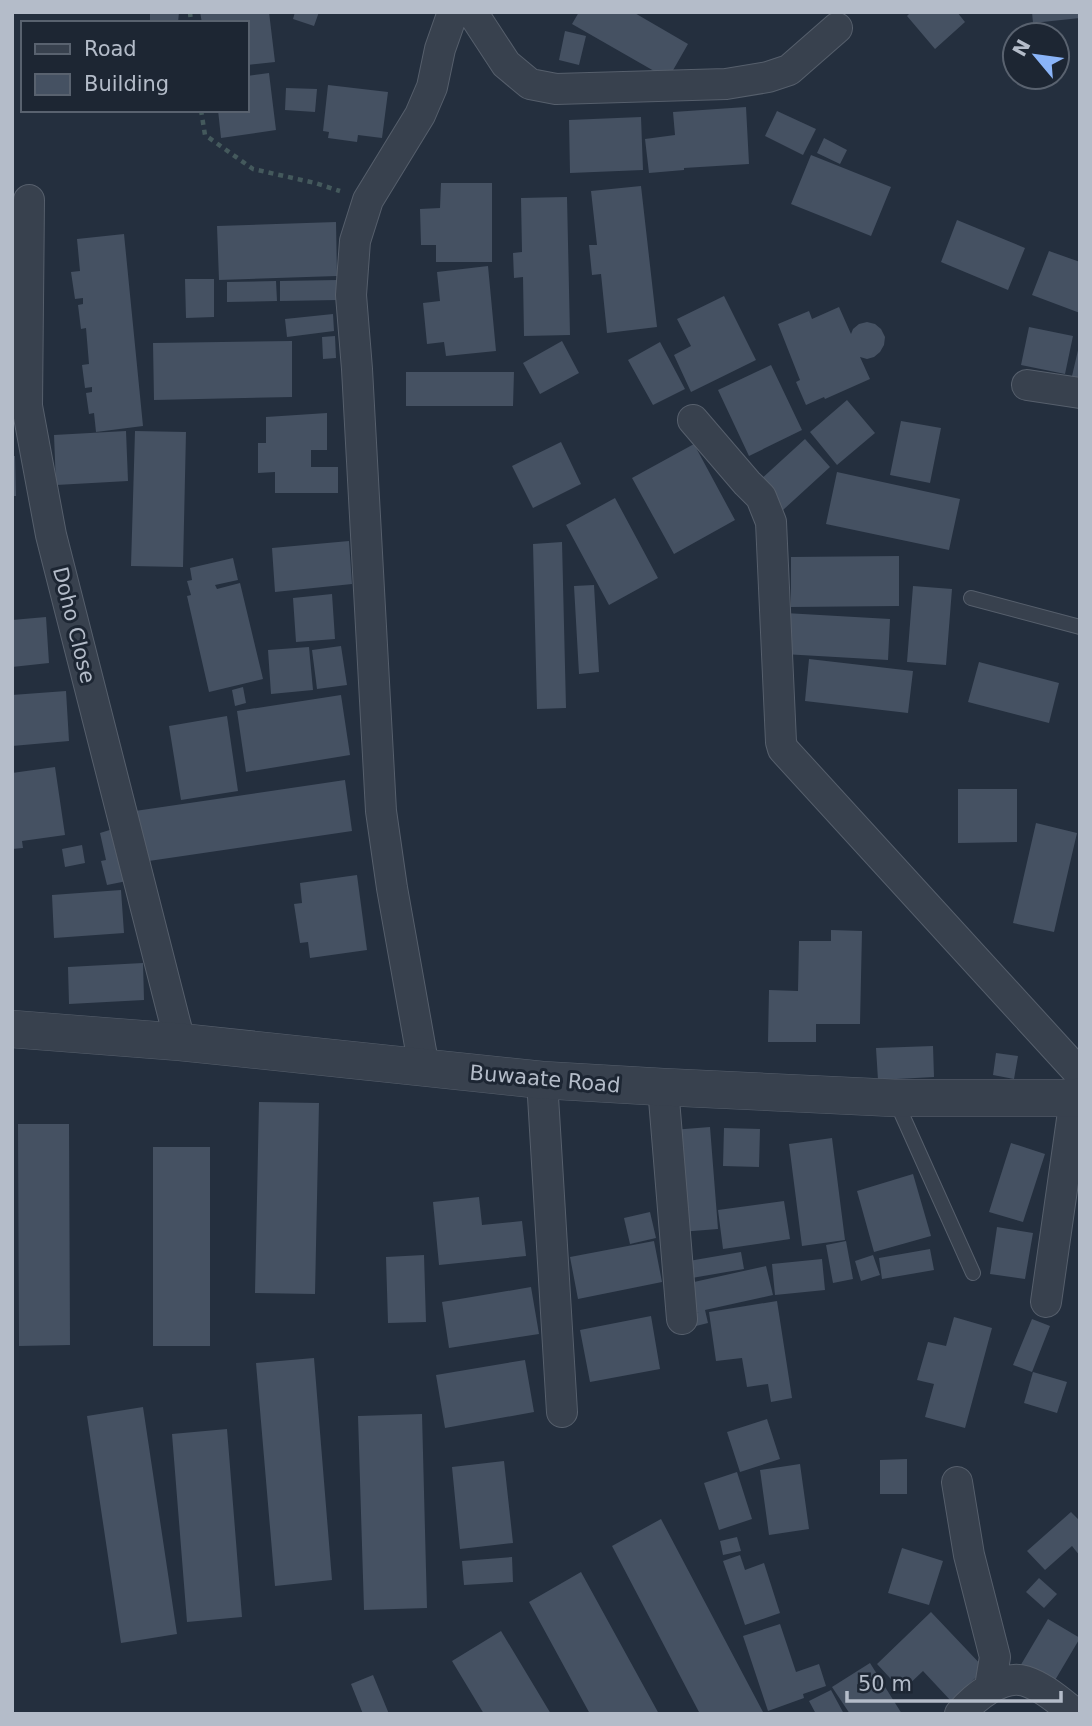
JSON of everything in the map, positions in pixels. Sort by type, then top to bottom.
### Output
[{"type":"street","points":[[424,1068],[381,811],[358,369],[351,295],[355,241],[368,200],[420,115],[432,87],[440,49],[453,12]]},
{"type":"street","points":[[472,12],[506,64],[530,84],[556,89],[726,84],[768,77],[789,70],[837,28]]},
{"type":"street","name":"Doho Close","points":[[29,200],[27,406],[54,548],[180,1042]]},
{"type":"street","points":[[1027,385],[1080,393]]},
{"type":"street","points":[[693,420],[761,497],[771,522],[783,749],[1078,1090],[1046,1302]]},
{"type":"street","name":"Buwaate Road","points":[[12,1029],[180,1042],[542,1080],[663,1087],[894,1098],[1078,1090]]},
{"type":"street","points":[[542,1080],[562,1412]]},
{"type":"street","points":[[663,1087],[682,1319]]},
{"type":"street","points":[[957,1482],[970,1555],[995,1657],[990,1687]]},
{"type":"street","points":[[960,1714],[990,1687],[1007,1681],[1022,1680],[1051,1694],[1076,1714]]},
{"type":"lane","points":[[971,598],[1080,628]]},
{"type":"lane","points":[[894,1098],[974,1273]]},
{"type":"path","points":[[201,112],[205,135],[253,169],[316,183],[368,200]]},
{"type":"building","points":[[150,12],[179,12],[178,21],[150,21]]},
{"type":"building","points":[[200,12],[269,12],[275,62],[248,65],[248,21],[202,21]]},
{"type":"building","points":[[295,12],[319,12],[314,26],[293,19]]},
{"type":"building","points":[[579,12],[633,12],[688,44],[668,79],[572,24]]},
{"type":"building","points":[[911,12],[957,12],[965,22],[935,49],[907,16]]},
{"type":"building","points":[[1032,12],[1080,12],[1080,18],[1033,21]]},
{"type":"building","points":[[565,31],[586,36],[579,65],[559,60]]},
{"type":"building","points":[[269,73],[276,130],[221,138],[218,112],[248,112],[248,76]]},
{"type":"building","points":[[328,85],[388,92],[382,138],[358,135],[357,142],[328,138],[329,132],[323,131]]},
{"type":"building","points":[[286,88],[317,89],[315,112],[285,110]]},
{"type":"building","points":[[746,107],[749,164],[649,173],[645,139],[675,135],[673,112]]},
{"type":"building","points":[[777,111],[816,129],[803,155],[765,136]]},
{"type":"building","points":[[641,117],[643,170],[570,173],[569,120]]},
{"type":"building","points":[[824,138],[847,150],[840,164],[817,153]]},
{"type":"building","points":[[811,155],[891,187],[871,236],[791,204]]},
{"type":"building","points":[[441,183],[492,183],[492,262],[436,262],[436,245],[421,245],[420,209],[440,208]]},
{"type":"building","points":[[641,186],[657,327],[607,333],[601,274],[592,275],[589,245],[597,245],[591,191]]},
{"type":"building","points":[[567,197],[570,335],[524,336],[523,277],[514,278],[513,253],[522,252],[521,198]]},
{"type":"building","points":[[957,220],[1025,248],[1008,290],[941,262]]},
{"type":"building","points":[[336,222],[337,276],[219,280],[217,226]]},
{"type":"building","points":[[124,234],[143,426],[96,432],[94,413],[89,414],[86,393],[92,392],[92,387],[85,388],[82,365],[89,364],[86,328],[81,329],[78,305],[83,304],[83,298],[75,299],[71,272],[80,271],[77,239]]},
{"type":"building","points":[[1049,251],[1080,262],[1080,313],[1032,295]]},
{"type":"building","points":[[488,266],[496,351],[446,356],[444,342],[427,344],[423,303],[440,301],[437,272]]},
{"type":"building","points":[[185,279],[214,279],[214,317],[186,318]]},
{"type":"building","points":[[338,280],[338,300],[280,301],[280,281]]},
{"type":"building","points":[[276,281],[277,301],[227,302],[227,282]]},
{"type":"building","points":[[724,296],[756,360],[691,392],[674,355],[691,346],[677,319]]},
{"type":"building","points":[[839,307],[851,334],[859,324],[875,324],[885,337],[884,345],[874,357],[860,357],[870,379],[806,405],[796,382],[800,380],[778,324],[809,311],[812,319]]},
{"type":"building","points":[[333,314],[334,331],[287,337],[285,319]]},
{"type":"building","points":[[1029,327],[1073,336],[1065,374],[1021,365]]},
{"type":"building","points":[[335,336],[336,358],[323,359],[322,337]]},
{"type":"building","points":[[292,341],[292,397],[154,400],[153,343]]},
{"type":"building","points":[[562,341],[579,373],[540,394],[523,363]]},
{"type":"building","points":[[660,342],[685,389],[653,405],[628,360]]},
{"type":"building","points":[[1080,346],[1080,378],[1072,376]]},
{"type":"building","points":[[771,365],[802,430],[749,456],[718,390]]},
{"type":"building","points":[[406,372],[514,372],[513,406],[406,406]]},
{"type":"building","points":[[847,400],[875,433],[837,465],[810,432]]},
{"type":"building","points":[[327,413],[327,450],[311,450],[311,467],[338,467],[338,493],[275,493],[275,472],[258,473],[258,443],[266,443],[266,417]]},
{"type":"building","points":[[901,421],[941,428],[930,483],[890,475]]},
{"type":"building","points":[[126,431],[128,481],[56,485],[54,435]]},
{"type":"building","points":[[135,431],[186,432],[183,567],[131,566]]},
{"type":"building","points":[[805,439],[830,467],[783,510],[758,482]]},
{"type":"building","points":[[561,442],[581,484],[533,508],[512,466]]},
{"type":"building","points":[[694,444],[735,520],[674,554],[632,478]]},
{"type":"building","points":[[12,456],[15,456],[16,496],[12,496]]},
{"type":"building","points":[[837,472],[960,499],[949,550],[826,524]]},
{"type":"building","points":[[615,498],[658,578],[609,605],[566,525]]},
{"type":"building","points":[[349,541],[352,584],[275,592],[272,548]]},
{"type":"building","points":[[562,542],[566,708],[537,709],[533,544]]},
{"type":"building","points":[[899,556],[899,606],[791,607],[791,557]]},
{"type":"building","points":[[233,558],[238,580],[215,585],[217,589],[240,583],[263,679],[209,692],[187,596],[191,595],[187,581],[192,580],[190,568]]},
{"type":"building","points":[[594,585],[599,672],[579,674],[574,586]]},
{"type":"building","points":[[913,586],[952,589],[946,665],[907,662]]},
{"type":"building","points":[[332,594],[335,639],[296,642],[293,598]]},
{"type":"building","points":[[785,613],[890,619],[888,660],[783,654]]},
{"type":"building","points":[[46,617],[49,663],[12,667],[12,620]]},
{"type":"building","points":[[341,646],[347,685],[317,689],[312,650]]},
{"type":"building","points":[[309,647],[313,690],[271,694],[268,650]]},
{"type":"building","points":[[809,659],[913,671],[908,713],[805,701]]},
{"type":"building","points":[[979,662],[1059,683],[1049,723],[968,702]]},
{"type":"building","points":[[243,687],[246,703],[235,706],[232,690]]},
{"type":"building","points":[[66,691],[69,741],[12,746],[12,695]]},
{"type":"building","points":[[341,695],[350,755],[246,772],[237,711]]},
{"type":"building","points":[[227,716],[238,791],[181,800],[169,726]]},
{"type":"building","points":[[55,767],[65,835],[22,841],[23,848],[12,849],[12,773]]},
{"type":"building","points":[[345,780],[352,831],[142,862],[135,811]]},
{"type":"building","points":[[958,789],[1017,789],[1017,842],[958,843]]},
{"type":"building","points":[[1036,823],[1077,833],[1054,932],[1013,923]]},
{"type":"building","points":[[113,829],[127,881],[107,885],[101,861],[106,860],[100,833]]},
{"type":"building","points":[[82,845],[85,863],[65,867],[62,849]]},
{"type":"building","points":[[357,875],[367,950],[310,958],[308,942],[300,943],[294,904],[302,903],[300,883]]},
{"type":"building","points":[[121,890],[124,933],[54,938],[52,895]]},
{"type":"building","points":[[831,930],[862,931],[860,1024],[816,1024],[816,1042],[768,1042],[769,990],[798,991],[799,941],[831,941]]},
{"type":"building","points":[[143,963],[144,1000],[69,1004],[68,967]]},
{"type":"building","points":[[933,1046],[934,1077],[878,1080],[876,1048]]},
{"type":"building","points":[[996,1053],[1018,1056],[1014,1079],[993,1075]]},
{"type":"building","points":[[259,1102],[319,1103],[315,1294],[255,1293]]},
{"type":"building","points":[[18,1124],[69,1124],[70,1345],[19,1346]]},
{"type":"building","points":[[710,1127],[718,1229],[680,1232],[672,1130]]},
{"type":"building","points":[[724,1128],[760,1129],[759,1167],[723,1166]]},
{"type":"building","points":[[832,1138],[845,1240],[802,1246],[789,1144]]},
{"type":"building","points":[[1011,1143],[1045,1154],[1023,1222],[989,1212]]},
{"type":"building","points":[[153,1147],[210,1147],[210,1346],[153,1346]]},
{"type":"building","points":[[913,1174],[931,1236],[874,1252],[857,1191]]},
{"type":"building","points":[[479,1197],[482,1225],[522,1221],[526,1256],[439,1265],[433,1202]]},
{"type":"building","points":[[784,1201],[790,1239],[723,1249],[718,1210]]},
{"type":"building","points":[[650,1212],[656,1238],[630,1244],[624,1218]]},
{"type":"building","points":[[997,1227],[1033,1233],[1025,1279],[990,1274]]},
{"type":"building","points":[[654,1241],[662,1282],[578,1299],[570,1257]]},
{"type":"building","points":[[846,1241],[853,1279],[833,1283],[826,1245]]},
{"type":"building","points":[[930,1249],[934,1270],[882,1279],[879,1258]]},
{"type":"building","points":[[741,1252],[744,1269],[686,1279],[683,1262]]},
{"type":"building","points":[[424,1255],[426,1322],[388,1323],[386,1257]]},
{"type":"building","points":[[873,1255],[880,1275],[861,1281],[855,1261]]},
{"type":"building","points":[[822,1259],[825,1290],[775,1295],[772,1264]]},
{"type":"building","points":[[766,1266],[773,1295],[705,1310],[708,1323],[692,1327],[689,1315],[699,1312],[691,1313],[685,1284]]},
{"type":"building","points":[[531,1287],[539,1334],[449,1348],[442,1302]]},
{"type":"building","points":[[777,1301],[792,1398],[771,1402],[768,1384],[747,1387],[742,1358],[716,1361],[709,1312]]},
{"type":"building","points":[[651,1316],[660,1369],[590,1382],[580,1330]]},
{"type":"building","points":[[954,1317],[992,1328],[965,1428],[925,1417],[934,1384],[917,1380],[928,1342],[946,1346]]},
{"type":"building","points":[[1032,1319],[1050,1326],[1032,1372],[1013,1365]]},
{"type":"building","points":[[314,1358],[332,1580],[275,1586],[256,1363]]},
{"type":"building","points":[[525,1360],[534,1412],[445,1428],[436,1375]]},
{"type":"building","points":[[1033,1372],[1067,1382],[1057,1413],[1024,1403]]},
{"type":"building","points":[[143,1407],[177,1634],[121,1643],[87,1416]]},
{"type":"building","points":[[422,1414],[427,1608],[364,1610],[358,1416]]},
{"type":"building","points":[[767,1419],[780,1459],[740,1472],[727,1432]]},
{"type":"building","points":[[227,1429],[242,1617],[187,1622],[172,1434]]},
{"type":"building","points":[[907,1459],[907,1494],[880,1494],[880,1460]]},
{"type":"building","points":[[504,1461],[513,1543],[460,1549],[452,1467]]},
{"type":"building","points":[[800,1464],[809,1529],[769,1535],[760,1470]]},
{"type":"building","points":[[737,1472],[752,1519],[719,1530],[704,1483]]},
{"type":"building","points":[[1071,1512],[1080,1521],[1080,1556],[1072,1546],[1045,1570],[1027,1551]]},
{"type":"building","points":[[661,1519],[763,1712],[700,1714],[612,1546]]},
{"type":"building","points":[[737,1537],[741,1551],[723,1555],[720,1541]]},
{"type":"building","points":[[902,1548],[943,1561],[929,1605],[888,1593]]},
{"type":"building","points":[[740,1555],[745,1570],[764,1563],[780,1613],[745,1625],[723,1561]]},
{"type":"building","points":[[512,1557],[513,1582],[464,1585],[462,1561]]},
{"type":"building","points":[[581,1572],[659,1714],[590,1714],[529,1602]]},
{"type":"building","points":[[1039,1578],[1057,1594],[1044,1608],[1026,1592]]},
{"type":"building","points":[[931,1612],[985,1669],[951,1701],[923,1671],[902,1691],[877,1664]]},
{"type":"building","points":[[1048,1619],[1080,1638],[1051,1687],[1019,1668]]},
{"type":"building","points":[[780,1624],[796,1672],[819,1664],[826,1686],[803,1694],[804,1698],[768,1711],[743,1636]]},
{"type":"building","points":[[501,1631],[551,1714],[484,1714],[452,1661]]},
{"type":"building","points":[[870,1663],[902,1714],[850,1714],[832,1687]]},
{"type":"building","points":[[373,1675],[389,1714],[363,1714],[351,1684]]},
{"type":"building","points":[[831,1690],[844,1714],[816,1714],[809,1701]]}]
